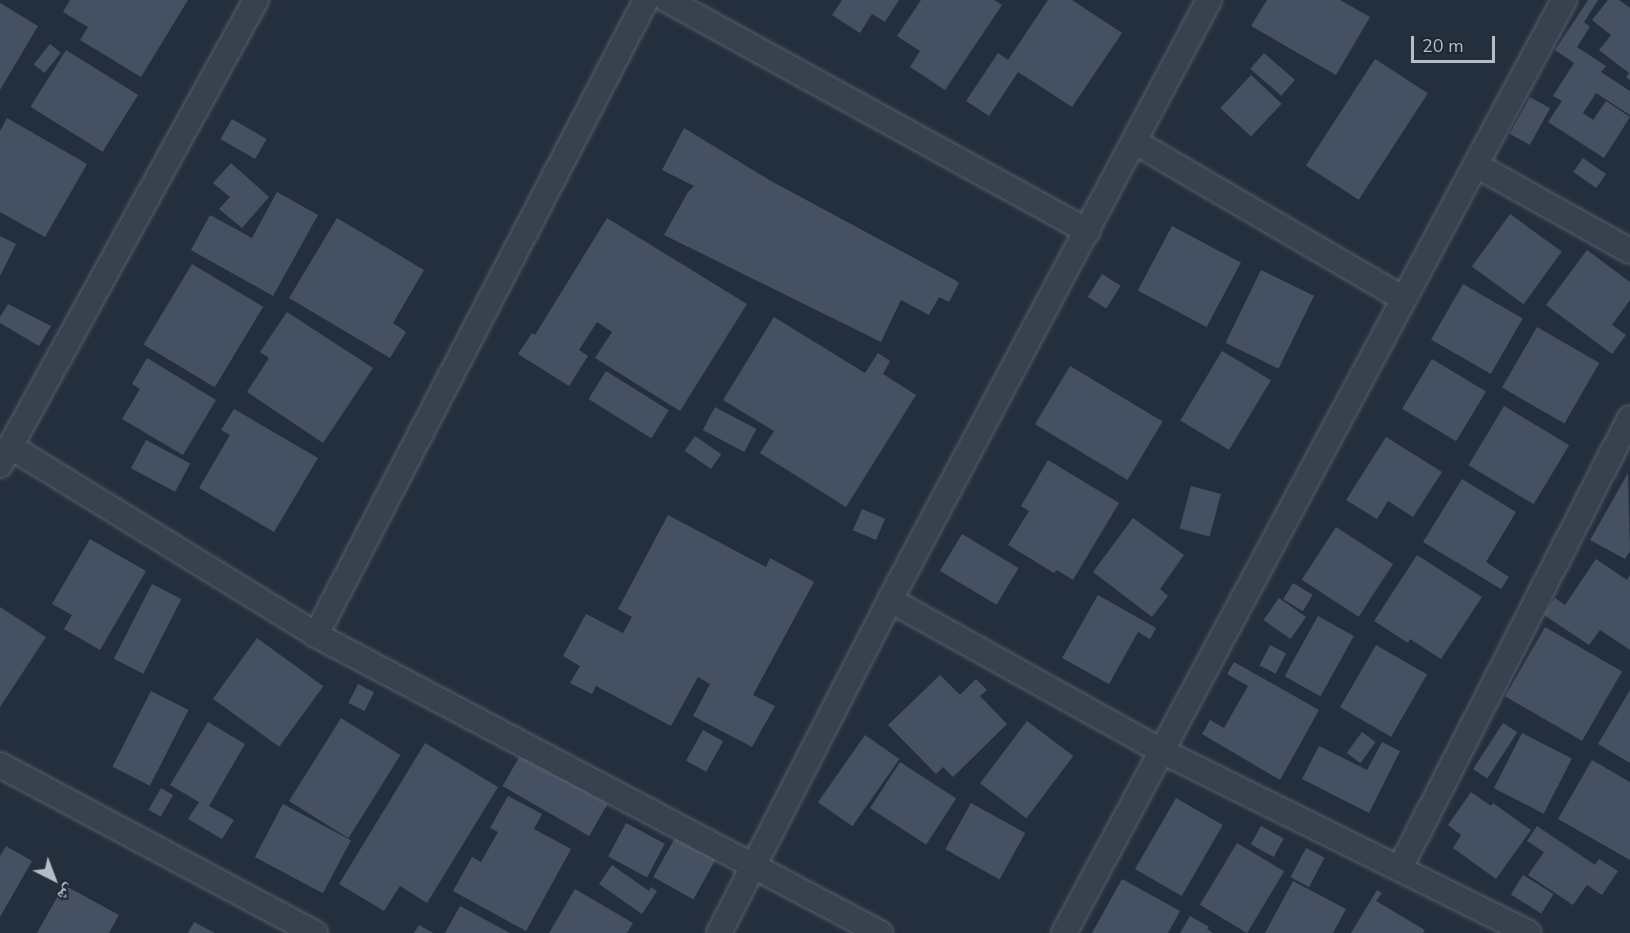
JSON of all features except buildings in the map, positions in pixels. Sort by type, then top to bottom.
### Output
[{"type":"street","points":[[255,0],[5,456],[316,635],[880,933]]},
{"type":"street","points":[[316,635],[646,0]]},
{"type":"street","points":[[666,0],[1088,231]]},
{"type":"street","points":[[719,933],[890,600],[1209,0]]},
{"type":"street","points":[[1064,933],[1160,750],[1564,0]]},
{"type":"street","points":[[1135,142],[1404,299]]},
{"type":"street","points":[[1476,165],[1630,251]]},
{"type":"street","points":[[1400,868],[1630,418]]},
{"type":"street","points":[[890,600],[1160,750],[1528,933]]},
{"type":"street","points":[[0,765],[315,933]]}]
